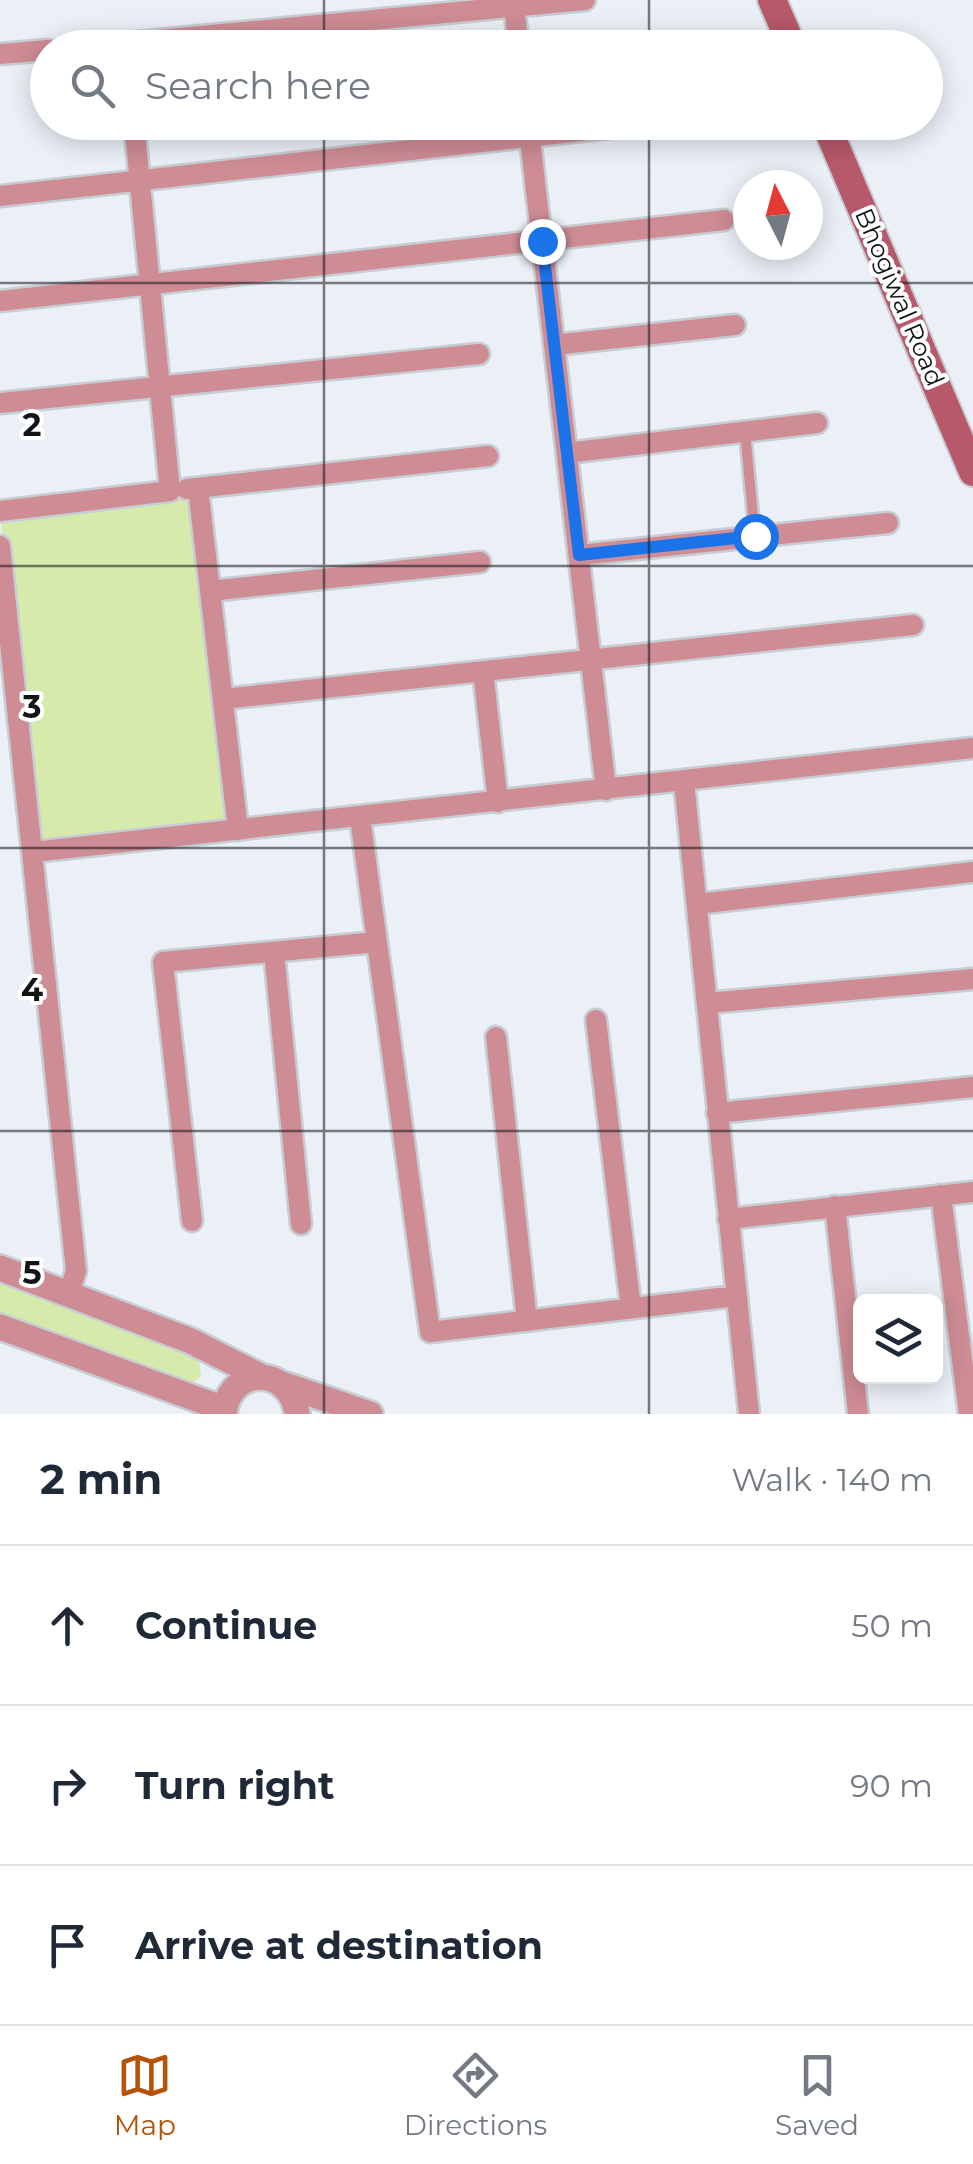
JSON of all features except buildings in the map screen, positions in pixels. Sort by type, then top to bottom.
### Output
[{"type":"main road","points":[[772,0],[784,30]]},
{"type":"main road","name":"Bhogiwal Road","points":[[834,140],[973,472]]},
{"type":"street","points":[[245,30],[420,8],[585,0]]},
{"type":"street","points":[[514,6],[517,30]]},
{"type":"street","points":[[0,54],[30,52]]},
{"type":"street","points":[[136,140],[170,492]]},
{"type":"street","points":[[0,196],[453,140]]},
{"type":"street","points":[[530,140],[606,790]]},
{"type":"street","points":[[0,301],[724,220]]},
{"type":"street","points":[[554,345],[735,325]]},
{"type":"street","points":[[0,403],[479,354]]},
{"type":"street","points":[[567,453],[817,423]]},
{"type":"street","points":[[0,511],[488,456]]},
{"type":"street","points":[[198,488],[238,830]]},
{"type":"street","points":[[579,555],[888,522]]},
{"type":"street","points":[[0,546],[5,633],[34,852],[76,1271],[69,1293]]},
{"type":"street","points":[[210,592],[480,562]]},
{"type":"street","points":[[223,699],[913,625]]},
{"type":"street","points":[[483,671],[498,802]]},
{"type":"street","points":[[34,852],[973,748]]},
{"type":"street","points":[[684,782],[749,1414]]},
{"type":"street","points":[[360,817],[430,1332],[736,1296]]},
{"type":"street","points":[[696,904],[973,872]]},
{"type":"street","points":[[192,1220],[163,962],[376,942]]},
{"type":"street","points":[[274,952],[301,1224]]},
{"type":"street","points":[[707,1004],[973,979]]},
{"type":"street","points":[[596,1020],[631,1308]]},
{"type":"street","points":[[496,1037],[527,1320]]},
{"type":"street","points":[[718,1113],[973,1087]]},
{"type":"street","points":[[728,1219],[973,1192]]},
{"type":"street","points":[[940,1194],[968,1414]]},
{"type":"street","points":[[835,1206],[858,1414]]},
{"type":"street","points":[[0,1268],[191,1341],[260,1376],[370,1414]]},
{"type":"street","points":[[0,1327],[224,1412],[236,1385],[260,1376]]},
{"type":"street","points":[[285,1384],[295,1399],[297,1414]]},
{"type":"lane","points":[[745,432],[755,536]]},
{"type":"green space","points":[[198,488],[238,830],[33,852],[0,511]]},
{"type":"green space","points":[[0,1274],[193,1354],[199,1361],[201,1376],[189,1386],[0,1318]]},
{"type":"route","points":[[542,241],[579,555],[755,536]]}]
